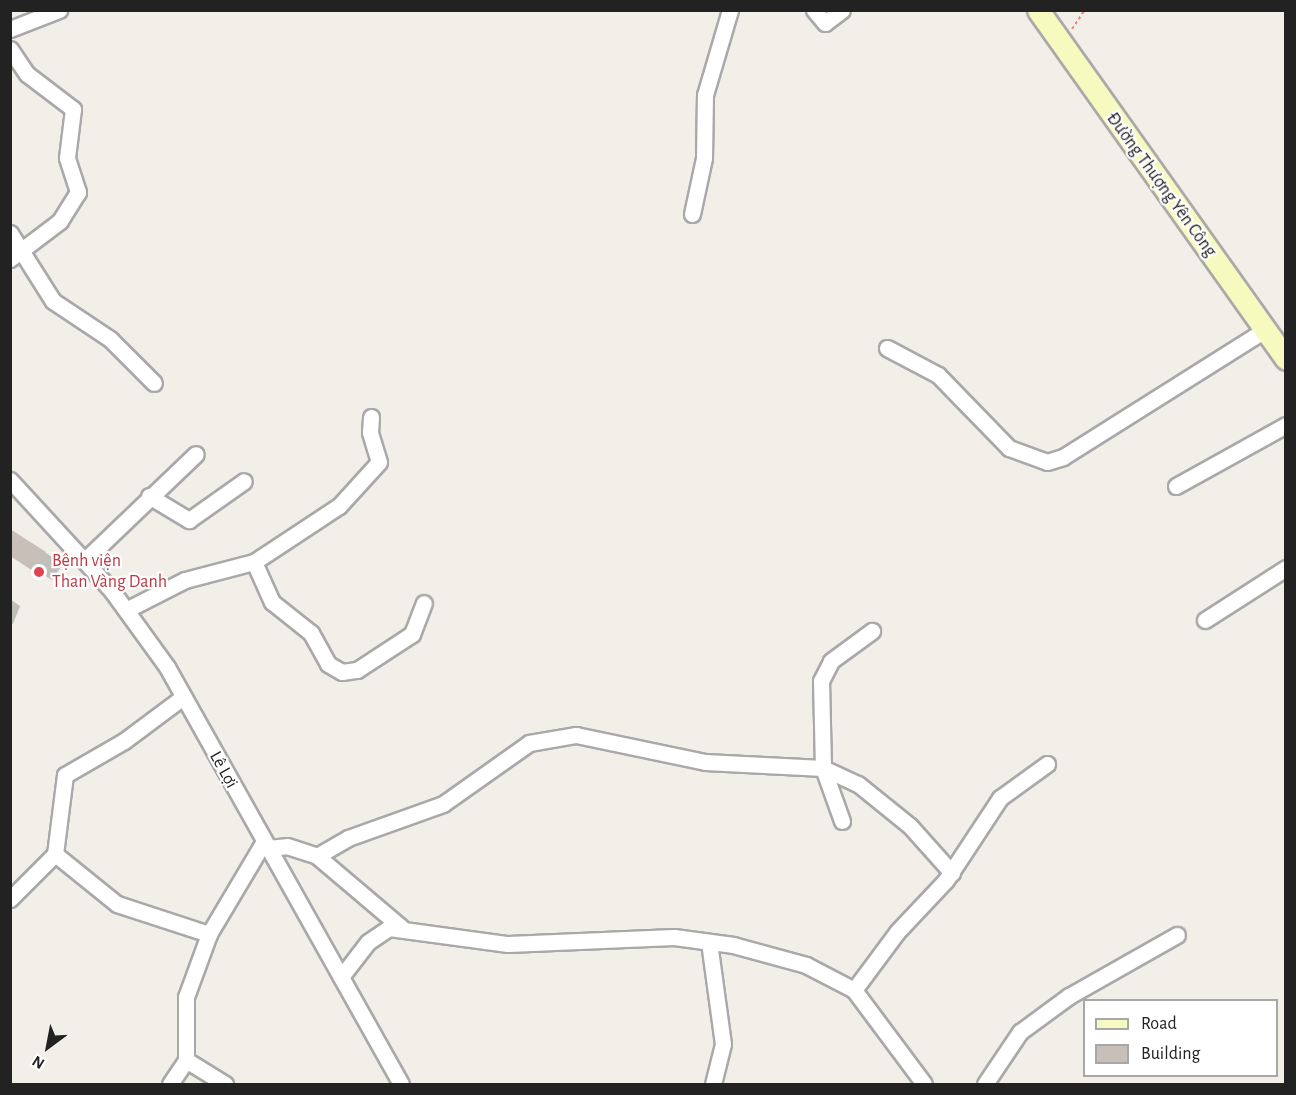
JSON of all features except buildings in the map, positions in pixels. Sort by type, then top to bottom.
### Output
[{"type":"main road","name":"Đường Thượng Yên Công","points":[[1038,10],[1286,359]]},
{"type":"street","points":[[10,29],[59,10]]},
{"type":"street","points":[[692,214],[704,158],[705,95],[730,10]]},
{"type":"street","points":[[814,10],[825,24],[842,10]]},
{"type":"street","points":[[10,49],[27,74],[67,101],[75,117],[67,158],[77,183],[75,202],[17,255]]},
{"type":"street","points":[[10,233],[17,255],[53,301],[110,339],[154,382]]},
{"type":"street","points":[[887,348],[938,375],[1009,448],[1047,462],[1063,457],[1265,330]]},
{"type":"street","points":[[126,610],[185,580],[254,562],[339,506],[377,465],[371,417]]},
{"type":"street","points":[[1176,486],[1286,425]]},
{"type":"street","points":[[85,560],[148,496],[196,454]]},
{"type":"street","name":"Lê Lợi","points":[[10,480],[85,560],[126,610],[183,696],[401,1084]]},
{"type":"street","points":[[148,496],[189,520],[244,481]]},
{"type":"street","points":[[254,562],[272,602],[312,633],[328,664],[342,672],[357,670],[412,634],[424,603]]},
{"type":"street","points":[[1205,620],[1286,568]]},
{"type":"street","points":[[842,821],[823,768],[823,673],[872,631]]},
{"type":"street","points":[[10,899],[55,854],[64,775],[124,741],[183,696]]},
{"type":"street","points":[[317,856],[348,838],[443,804],[515,750],[554,735],[609,739],[705,762],[823,768],[858,784],[901,819],[952,873]]},
{"type":"street","points":[[854,990],[952,873],[1000,798],[1047,764]]},
{"type":"street","points":[[170,1084],[186,1060],[186,997],[209,934],[265,845],[287,846],[317,856],[402,928]]},
{"type":"street","points":[[55,854],[117,904],[209,934]]},
{"type":"street","points":[[341,977],[381,931],[402,928],[508,944],[674,937],[709,942],[806,965],[854,990],[924,1084]]},
{"type":"street","points":[[985,1084],[1020,1032],[1069,996],[1177,935]]},
{"type":"street","points":[[709,942],[723,1044],[713,1084]]},
{"type":"street","points":[[186,1060],[225,1084]]},
{"type":"path","points":[[1056,37],[1077,26],[1085,10]]},
{"type":"place","name":"Bệnh viện Than Vàng Danh","points":[[39,572]]}]
